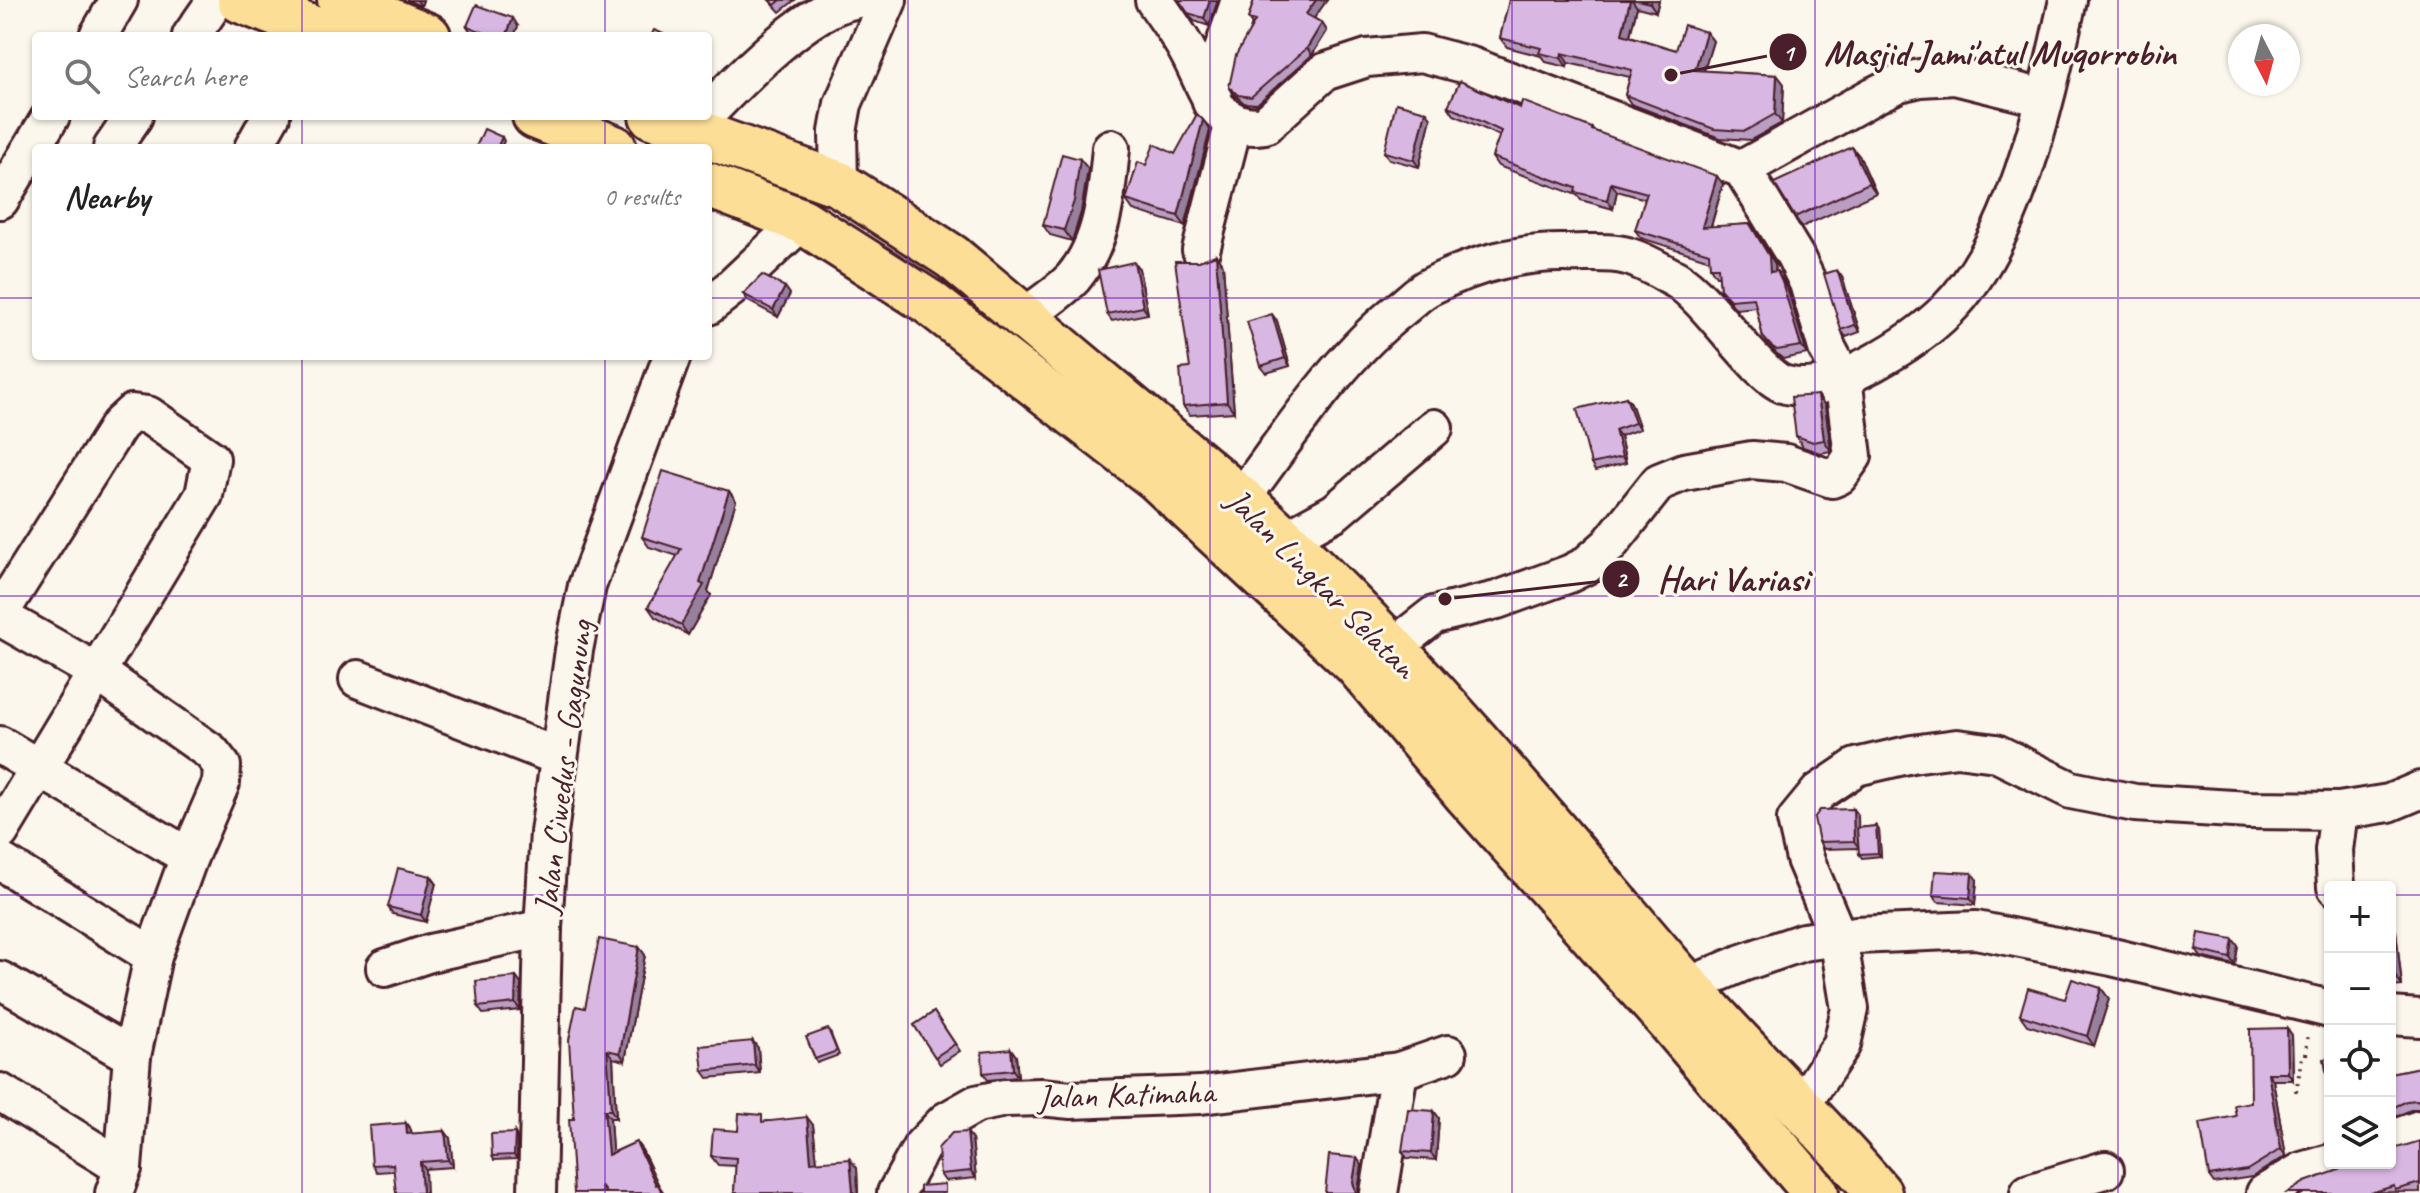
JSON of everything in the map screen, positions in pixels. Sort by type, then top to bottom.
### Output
[{"type":"highway","points":[[240,0],[327,26],[388,32]]},
{"type":"highway","points":[[545,120],[604,144]]},
{"type":"highway","name":"Jalan Lingkar Selatan","points":[[694,120],[839,184],[952,257],[1286,539],[1392,648],[1504,772],[1527,829],[1816,1193]]},
{"type":"highway","name":"Jalan Lingkar Selatan","points":[[712,187],[802,221],[929,302],[1156,478],[1357,665],[1466,794],[1527,829],[1688,986],[1879,1193]]},
{"type":"highway","points":[[1253,568],[1286,539]]},
{"type":"street","points":[[100,32],[119,0]]},
{"type":"street","points":[[194,32],[216,0]]},
{"type":"street","points":[[712,100],[786,39],[839,3],[854,0]]},
{"type":"street","points":[[839,184],[838,132],[843,104],[888,0]]},
{"type":"street","points":[[1154,0],[1223,112],[1253,127],[1265,125],[1324,72],[1367,58],[1422,53],[1471,66],[1742,169],[1795,256],[1808,283],[1827,348],[1843,378],[1853,456],[1839,476],[1832,479],[1786,463],[1752,460],[1684,472],[1659,482],[1609,545],[1585,566],[1497,600],[1434,615],[1392,648]]},
{"type":"street","points":[[1201,250],[1223,112],[1218,65],[1240,0]]},
{"type":"street","points":[[1241,499],[1335,376],[1382,323],[1429,287],[1479,265],[1548,253],[1627,255],[1680,282],[1718,318],[1768,375],[1784,385],[1811,387],[1843,378],[1894,351],[1948,310],[1980,267],[2016,197],[2068,0]]},
{"type":"street","points":[[1742,169],[1886,89],[1920,78],[1955,76],[2044,98]]},
{"type":"street","points":[[34,144],[49,120]]},
{"type":"street","points":[[115,144],[131,120]]},
{"type":"street","points":[[255,144],[269,120]]},
{"type":"street","points":[[0,200],[32,147]]},
{"type":"street","points":[[1024,317],[1073,277],[1089,250],[1106,206],[1111,148]]},
{"type":"street","points":[[712,303],[802,221]]},
{"type":"street","name":"Jalan Ciwedus - Gagunung","points":[[537,1193],[543,928],[549,833],[574,650],[587,586],[671,360]]},
{"type":"street","points":[[0,832],[39,767],[97,672],[204,495],[211,459],[148,415],[132,413],[119,425],[0,615],[97,672],[211,752],[222,766],[221,783],[189,857],[153,956],[132,1056],[118,1180]]},
{"type":"street","points":[[1286,539],[1335,512],[1434,428]]},
{"type":"street","points":[[358,679],[559,757]]},
{"type":"street","points":[[0,745],[189,857]]},
{"type":"street","points":[[1801,1106],[1842,1044],[1850,1009],[1838,937],[1805,859],[1796,820],[1819,792],[1856,767],[1912,754],[1957,748],[1996,753],[2071,790],[2135,803],[2249,810],[2339,811],[2389,803],[2420,790]]},
{"type":"street","points":[[2336,881],[2334,850],[2339,811]]},
{"type":"street","points":[[0,861],[153,956]]},
{"type":"street","points":[[385,968],[430,953],[543,928]]},
{"type":"street","points":[[1688,986],[1803,942],[1838,937],[1976,930],[2322,1001]]},
{"type":"street","points":[[0,980],[132,1056]]},
{"type":"street","points":[[2396,1016],[2420,1018]]},
{"type":"street","name":"Jalan Katimaha","points":[[896,1193],[922,1146],[946,1121],[976,1104],[1005,1098],[1071,1100],[1201,1095],[1399,1071],[1448,1054]]},
{"type":"street","points":[[1379,1193],[1399,1071]]},
{"type":"street","points":[[0,1092],[118,1180]]},
{"type":"street","points":[[2396,1138],[2420,1129]]},
{"type":"street","points":[[2265,1193],[2302,1171],[2324,1165]]},
{"type":"street","points":[[2029,1193],[2105,1170]]},
{"type":"path","points":[[2296,1092],[2302,1057],[2306,1055],[2322,1001]]},
{"type":"building","points":[[1179,0],[1210,0],[1204,18],[1188,13]]},
{"type":"building","points":[[1254,0],[1316,0],[1306,14],[1322,23],[1307,48],[1251,97],[1238,95],[1229,87],[1236,55],[1255,21],[1248,19]]},
{"type":"building","points":[[1509,0],[1630,0],[1622,34],[1676,50],[1684,25],[1706,32],[1695,70],[1777,75],[1775,114],[1745,131],[1714,129],[1625,95],[1632,70],[1562,53],[1561,58],[1539,53],[1541,48],[1500,38]]},
{"type":"building","points":[[476,5],[513,18],[508,32],[483,32],[467,26]]},
{"type":"building","points":[[1460,81],[1520,108],[1522,101],[1717,176],[1702,227],[1750,224],[1769,256],[1770,272],[1777,271],[1782,282],[1801,346],[1777,350],[1770,345],[1763,337],[1754,298],[1730,300],[1720,289],[1718,267],[1710,267],[1709,253],[1635,230],[1647,193],[1611,183],[1607,200],[1575,192],[1576,188],[1492,157],[1501,131],[1448,106]]},
{"type":"building","points":[[1396,103],[1426,111],[1414,160],[1384,152]]},
{"type":"building","points":[[1197,114],[1203,120],[1178,216],[1126,200],[1138,162],[1146,165],[1154,144],[1175,154]]},
{"type":"building","points":[[484,129],[502,137],[499,144],[477,144]]},
{"type":"building","points":[[1852,147],[1869,183],[1795,217],[1774,183]]},
{"type":"building","points":[[1062,154],[1080,159],[1074,201],[1064,230],[1043,225]]},
{"type":"building","points":[[1216,255],[1227,402],[1183,406],[1180,369],[1190,368],[1175,261],[1199,261]]},
{"type":"building","points":[[1134,262],[1143,307],[1107,314],[1098,270]]},
{"type":"building","points":[[1837,270],[1855,325],[1841,330],[1824,274]]},
{"type":"building","points":[[762,275],[785,287],[773,310],[743,294]]},
{"type":"building","points":[[1272,314],[1285,358],[1261,366],[1247,322]]},
{"type":"building","points":[[1818,395],[1824,440],[1813,442],[1796,436],[1791,397]]},
{"type":"building","points":[[1626,397],[1635,423],[1615,430],[1622,457],[1591,464],[1577,409]]},
{"type":"building","points":[[663,471],[729,491],[700,583],[704,585],[681,625],[648,607],[681,549],[642,537]]},
{"type":"building","points":[[1853,809],[1854,841],[1819,842],[1814,818],[1820,810]]},
{"type":"building","points":[[1876,826],[1878,853],[1859,854],[1857,828]]},
{"type":"building","points":[[398,868],[431,876],[421,915],[388,907]]},
{"type":"building","points":[[1935,871],[1972,873],[1970,898],[1933,895]]},
{"type":"building","points":[[2199,933],[2233,939],[2230,958],[2196,950]]},
{"type":"building","points":[[599,939],[639,947],[620,1053],[607,1050],[611,1110],[604,1110],[608,1155],[636,1142],[662,1193],[606,1193],[601,1185],[602,1193],[574,1193],[569,1119],[574,1119],[569,1040],[576,1006],[585,1008]]},
{"type":"building","points":[[516,977],[515,1003],[478,1007],[476,981]]},
{"type":"building","points":[[2072,979],[2101,988],[2087,1036],[2020,1015],[2028,988],[2065,999]]},
{"type":"building","points":[[934,1012],[955,1044],[935,1057],[914,1025]]},
{"type":"building","points":[[2287,1028],[2288,1073],[2268,1073],[2281,1149],[2247,1170],[2209,1176],[2200,1123],[2236,1116],[2234,1105],[2251,1102],[2250,1029]]},
{"type":"building","points":[[828,1029],[837,1051],[815,1059],[806,1037]]},
{"type":"building","points":[[753,1041],[755,1065],[703,1071],[700,1046]]},
{"type":"building","points":[[1011,1049],[1013,1070],[983,1073],[982,1052]]},
{"type":"building","points":[[2420,1067],[2420,1102],[2407,1101],[2396,1106],[2396,1072]]},
{"type":"building","points":[[1408,1109],[1434,1111],[1431,1153],[1402,1151]]},
{"type":"building","points":[[739,1113],[762,1115],[762,1122],[807,1117],[811,1162],[850,1159],[853,1193],[734,1193],[736,1158],[711,1156],[713,1129],[738,1131]]},
{"type":"building","points":[[406,1123],[407,1134],[445,1131],[448,1160],[420,1162],[422,1193],[396,1193],[393,1164],[372,1165],[369,1126]]},
{"type":"building","points":[[967,1132],[971,1171],[940,1174],[938,1148],[952,1133]]},
{"type":"building","points":[[515,1133],[514,1155],[492,1156],[491,1134]]},
{"type":"building","points":[[2420,1141],[2420,1183],[2370,1193],[2287,1193],[2305,1182],[2340,1169],[2396,1169],[2396,1148]]},
{"type":"building","points":[[1329,1155],[1357,1158],[1353,1182],[1356,1193],[1325,1193]]},
{"type":"building","points":[[945,1184],[945,1193],[920,1193],[920,1186]]},
{"type":"place","name":"Masjid Jami'atul Muqorrobin","points":[[1671,75]]},
{"type":"place","name":"Hari Variasi","points":[[1445,599]]}]
